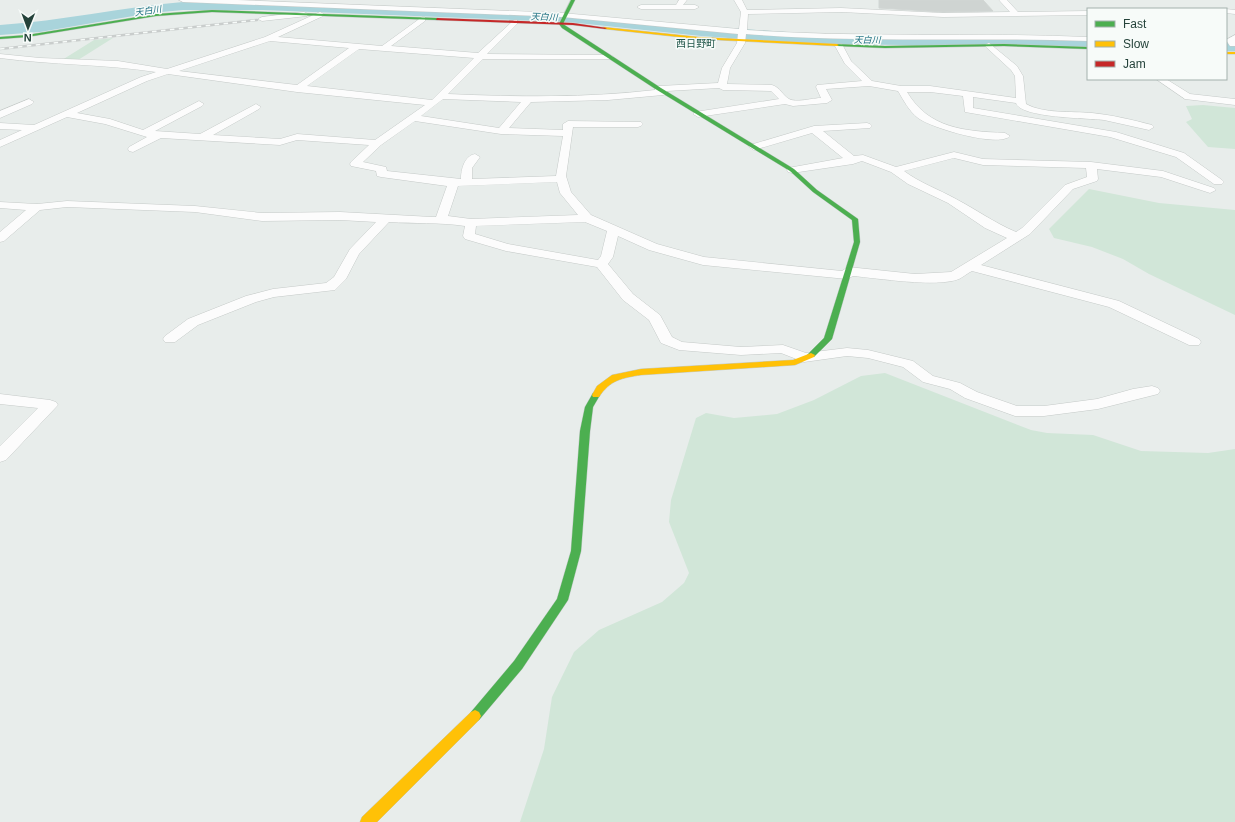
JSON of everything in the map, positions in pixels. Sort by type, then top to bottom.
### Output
[{"type":"street","points":[[183,0],[478,12],[569,11],[742,36],[839,46],[1004,45],[1087,48]]},
{"type":"street","points":[[340,6],[348,0]]},
{"type":"street","points":[[678,7],[683,0]]},
{"type":"street","points":[[722,85],[726,68],[741,43],[745,12],[738,0]]},
{"type":"street","points":[[1003,0],[1016,14]]},
{"type":"street","points":[[478,12],[485,2]]},
{"type":"street","points":[[641,7],[695,7]]},
{"type":"street","points":[[745,12],[835,10],[912,15],[1087,13]]},
{"type":"street","points":[[0,38],[47,33],[137,17],[188,12],[320,14],[514,22],[569,11]]},
{"type":"street","points":[[367,822],[471,721],[518,665],[562,600],[576,551],[585,431],[589,407],[600,388],[615,377],[641,372],[775,364],[795,362],[810,356],[828,339],[857,242],[857,227],[855,219],[815,191],[792,170],[698,114],[610,58],[569,11]]},
{"type":"street","points":[[262,19],[307,14]]},
{"type":"street","points":[[0,144],[166,71],[268,39],[320,14]]},
{"type":"street","points":[[383,49],[422,19]]},
{"type":"street","points":[[514,22],[442,96],[377,143],[355,164],[382,169],[381,174],[466,184],[562,179]]},
{"type":"street","points":[[742,36],[995,36],[1087,39]]},
{"type":"street","points":[[995,36],[1004,45]]},
{"type":"street","points":[[268,39],[480,56],[610,58]]},
{"type":"street","points":[[989,45],[1019,76],[1021,101],[1023,107],[1036,111],[1100,117],[1149,127]]},
{"type":"street","points":[[298,89],[356,46]]},
{"type":"street","points":[[839,46],[848,62],[869,84]]},
{"type":"street","points":[[0,56],[40,61],[118,64],[216,79],[434,103]]},
{"type":"street","points":[[1161,80],[1188,98],[1235,102]]},
{"type":"street","points":[[698,114],[785,101],[793,103],[828,100],[820,87],[869,84],[901,89],[930,89],[940,92],[965,93],[968,95],[1021,101]]},
{"type":"street","points":[[442,96],[530,99],[633,96],[661,91],[722,85],[775,89],[785,101]]},
{"type":"street","points":[[901,89],[912,107],[934,125],[955,131],[1005,136]]},
{"type":"street","points":[[895,170],[954,155],[983,162],[1091,165],[1163,174],[1214,186],[1180,155],[1112,134],[968,110],[968,95]]},
{"type":"street","points":[[502,131],[530,99]]},
{"type":"street","points":[[0,115],[29,102]]},
{"type":"street","points":[[144,133],[200,104]]},
{"type":"street","points":[[202,136],[256,107]]},
{"type":"street","points":[[66,114],[107,121],[144,133],[280,142],[297,137],[377,143]]},
{"type":"street","points":[[413,118],[502,131],[568,133]]},
{"type":"street","points":[[587,218],[566,193],[562,179],[563,153],[568,133],[568,124],[638,124]]},
{"type":"street","points":[[0,126],[35,128]]},
{"type":"street","points":[[754,147],[814,129],[867,126]]},
{"type":"street","points":[[814,129],[853,161]]},
{"type":"street","points":[[133,149],[160,134]]},
{"type":"street","points":[[466,184],[467,168],[475,157]]},
{"type":"street","points":[[792,170],[853,161],[863,158],[895,170],[912,182],[952,201],[988,225],[1016,237]]},
{"type":"street","points":[[0,205],[37,207],[67,204],[195,209],[262,217],[340,216],[432,221],[441,219],[471,223],[587,218],[653,247],[703,261],[848,273],[940,278],[954,276],[1026,231],[1069,187],[1093,179],[1091,165]]},
{"type":"street","points":[[441,219],[453,183]]},
{"type":"street","points":[[0,238],[37,207]]},
{"type":"street","points":[[170,339],[193,322],[251,299],[273,293],[330,287],[339,279],[354,252],[385,219]]},
{"type":"street","points":[[471,223],[469,236],[506,247],[601,264],[628,297],[655,318],[666,340],[679,346],[741,352],[783,349],[804,358],[847,352],[894,359],[908,364],[928,379],[955,386],[971,395],[1015,411],[1044,411],[1098,404],[1133,394],[1152,391]]},
{"type":"street","points":[[601,264],[608,257],[613,229]]},
{"type":"street","points":[[970,266],[1035,285],[1114,304],[1152,320],[1194,342]]},
{"type":"street","points":[[0,399],[50,405],[0,456]]},
{"type":"green space","points":[[113,38],[78,60],[62,60],[94,40]]},
{"type":"green space","points":[[1203,105],[1235,108],[1235,149],[1208,147],[1186,122],[1192,119],[1186,106]]},
{"type":"green space","points":[[1089,189],[1159,203],[1235,210],[1235,315],[1149,274],[1123,259],[1092,247],[1054,238],[1049,229]]},
{"type":"green space","points":[[885,373],[1031,430],[1047,433],[1093,435],[1141,451],[1208,453],[1235,449],[1235,822],[520,822],[544,749],[552,697],[574,652],[599,630],[662,602],[684,583],[689,573],[669,522],[671,500],[696,418],[706,413],[734,418],[777,414],[814,400],[861,376]]},
{"type":"building","points":[[879,0],[983,0],[993,11],[943,12],[879,8]]},
{"type":"waterway","name":"天白川","points":[[0,30],[40,27],[151,9],[183,6],[262,6],[568,18],[701,31],[814,39],[1087,42]]},
{"type":"waterway","name":"天白川","points":[[1227,46],[1235,46]]},
{"type":"railway","points":[[0,49],[257,20]]},
{"type":"traffic: fast","points":[[573,0],[561,24],[564,27],[659,89],[792,170],[815,191],[855,219],[857,242],[828,339],[811,355]]},
{"type":"traffic: fast","points":[[0,38],[27,36],[156,15],[212,11],[437,19]]},
{"type":"traffic: fast","points":[[837,45],[885,47],[1004,45],[1087,48]]},
{"type":"traffic: fast","points":[[475,716],[518,665],[562,600],[576,551],[585,431],[589,407],[596,395]]},
{"type":"traffic: slow","points":[[605,28],[698,38],[837,45]]},
{"type":"traffic: slow","points":[[1227,53],[1235,53]]},
{"type":"traffic: slow","points":[[596,395],[600,388],[615,377],[641,372],[775,364],[795,362],[811,355]]},
{"type":"traffic: slow","points":[[367,822],[475,716]]},
{"type":"traffic: jam","points":[[437,19],[573,24],[605,28]]},
{"type":"district","name":"西日野町","points":[[696,43]]}]
